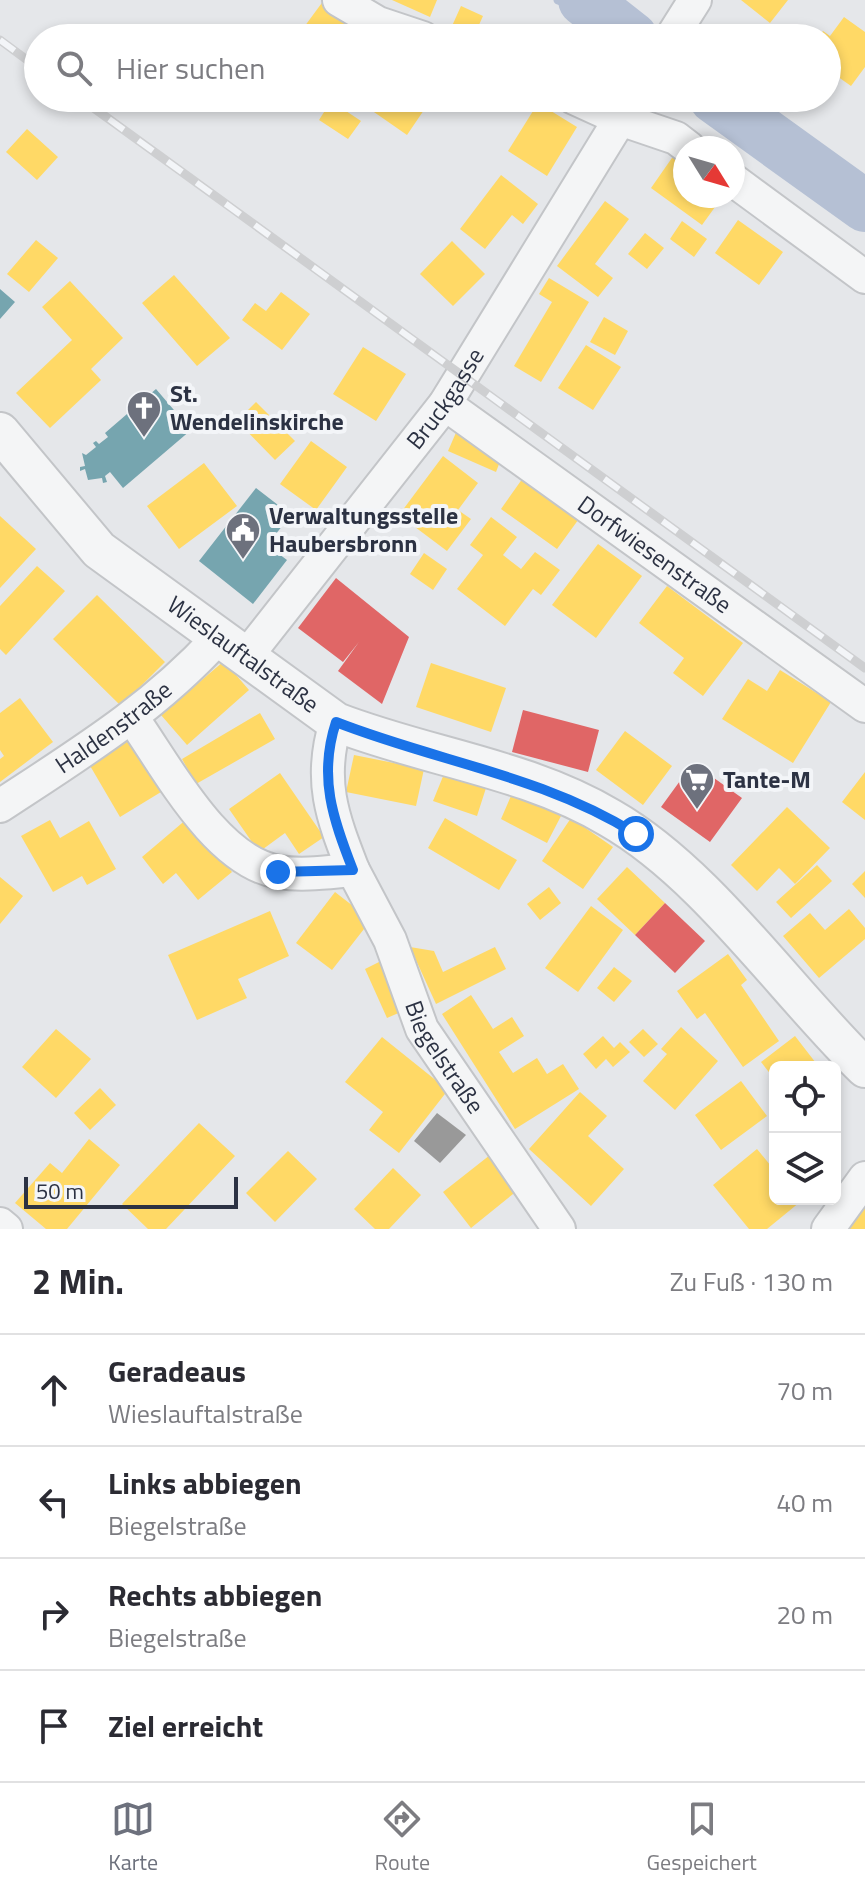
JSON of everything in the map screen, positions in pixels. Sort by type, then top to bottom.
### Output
[{"type":"street","points":[[339,0],[381,24]]},
{"type":"street","points":[[680,24],[693,4]]},
{"type":"street","name":"Bruckgasse","points":[[231,648],[445,404],[624,112]]},
{"type":"street","points":[[637,112],[673,136]]},
{"type":"street","points":[[745,189],[865,277]]},
{"type":"street","name":"Dorfwiesenstraße","points":[[445,404],[865,706]]},
{"type":"street","name":"Wieslauftalstraße","points":[[0,432],[99,550],[336,722],[373,737],[522,779],[586,805],[636,834],[698,888],[865,1068]]},
{"type":"street","name":"Haldenstraße","points":[[0,806],[133,719],[184,676],[231,648]]},
{"type":"street","points":[[133,719],[202,817],[253,864],[278,872],[302,874],[353,870]]},
{"type":"street","name":"Biegelstraße","points":[[336,722],[328,748],[327,788],[333,817],[353,870],[390,940],[422,1029],[559,1229]]},
{"type":"street","points":[[828,1229],[865,1178]]},
{"type":"street","points":[[0,1224],[6,1229]]},
{"type":"building: Wohnen","points":[[324,0],[359,24],[306,24]]},
{"type":"building: Wohnen","points":[[392,0],[437,0],[430,17]]},
{"type":"building: Wohnen","points":[[741,0],[788,0],[770,23]]},
{"type":"building: Wohnen","points":[[461,6],[483,16],[479,24],[453,24]]},
{"type":"building: Wohnen","points":[[844,17],[865,32],[865,67],[851,86],[841,79],[839,24]]},
{"type":"building: Wohnen","points":[[324,112],[348,112],[361,121],[348,139],[319,120]]},
{"type":"building: Wohnen","points":[[374,112],[423,112],[407,135]]},
{"type":"building: Wohnen","points":[[532,112],[553,112],[577,127],[547,176],[508,151]]},
{"type":"building: Wohnen","points":[[27,129],[58,157],[37,180],[6,152]]},
{"type":"building: Wohnen","points":[[673,156],[673,204],[651,188]]},
{"type":"building: Wohnen","points":[[501,175],[538,204],[523,224],[512,215],[485,249],[460,229]]},
{"type":"building: Wohnen","points":[[605,201],[629,219],[595,264],[613,278],[598,297],[557,266]]},
{"type":"building: Wohnen","points":[[679,208],[714,208],[702,225]]},
{"type":"building: Wohnen","points":[[738,220],[783,252],[759,285],[715,253]]},
{"type":"building: Wohnen","points":[[682,221],[707,239],[694,257],[670,239]]},
{"type":"building: Wohnen","points":[[645,233],[664,248],[647,269],[628,254]]},
{"type":"building: Wohnen","points":[[36,240],[58,258],[29,292],[7,274]]},
{"type":"building: Wohnen","points":[[452,241],[485,274],[453,306],[420,274]]},
{"type":"building: Wohnen","points":[[174,275],[230,338],[197,366],[142,303]]},
{"type":"building: Wohnen","points":[[549,278],[589,302],[541,382],[514,366],[552,302],[539,294]]},
{"type":"building: Wohnen","points":[[70,281],[123,338],[91,369],[101,380],[50,428],[16,393],[72,340],[42,307]]},
{"type":"building: Wohnen","points":[[281,292],[310,314],[282,350],[242,320],[255,303],[266,311]]},
{"type":"building: Wohnen","points":[[604,317],[628,331],[615,355],[590,342]]},
{"type":"building: Wohnen","points":[[586,345],[621,367],[593,410],[558,388]]},
{"type":"building: Wohnen","points":[[363,347],[406,374],[376,421],[333,394]]},
{"type":"building: Wohnen","points":[[256,402],[295,441],[275,460],[237,421]]},
{"type":"building: Wohnen","points":[[458,428],[504,451],[496,472],[448,451]]},
{"type":"building: Wohnen","points":[[311,441],[347,467],[316,510],[280,484]]},
{"type":"building: Wohnen","points":[[443,456],[478,483],[458,510],[471,519],[447,551],[399,515]]},
{"type":"building: Wohnen","points":[[204,463],[237,506],[179,549],[147,506]]},
{"type":"building: Wohnen","points":[[525,475],[581,516],[557,549],[501,509]]},
{"type":"building: Wohnen","points":[[0,516],[36,549],[0,588]]},
{"type":"building: Wohnen","points":[[491,517],[517,537],[503,555],[521,569],[535,552],[560,570],[541,595],[533,589],[505,626],[457,589],[483,555],[470,545]]},
{"type":"building: Wohnen","points":[[598,544],[642,576],[596,638],[552,605]]},
{"type":"building: Wohnen","points":[[424,553],[447,569],[433,590],[410,574]]},
{"type":"building: Wohnen","points":[[37,566],[65,591],[6,655],[0,649],[0,606]]},
{"type":"building: Wohnen","points":[[667,586],[743,643],[703,696],[673,673],[684,658],[639,623]]},
{"type":"building: Wohnen","points":[[97,595],[165,662],[121,706],[53,639]]},
{"type":"building: Wohnen","points":[[224,661],[249,690],[187,745],[161,715]]},
{"type":"building: Wohnen","points":[[431,663],[506,688],[491,732],[416,707]]},
{"type":"building: Wohnen","points":[[780,670],[831,702],[793,763],[722,719],[748,679],[767,691]]},
{"type":"building: Wohnen","points":[[20,698],[53,742],[0,782],[0,759],[4,756],[0,750],[0,713]]},
{"type":"building: Wohnen","points":[[260,713],[275,739],[196,784],[182,759]]},
{"type":"building: Wohnen","points":[[625,731],[672,766],[643,805],[596,770]]},
{"type":"building: Wohnen","points":[[130,740],[161,792],[120,817],[89,764]]},
{"type":"building: Wohnen","points":[[354,755],[424,769],[416,806],[346,792]]},
{"type":"building: Wohnen","points":[[865,772],[865,820],[842,802]]},
{"type":"building: Wohnen","points":[[280,773],[324,837],[299,854],[285,833],[259,852],[229,809]]},
{"type":"building: Wohnen","points":[[444,774],[486,788],[477,816],[433,801]]},
{"type":"building: Wohnen","points":[[514,789],[561,816],[547,843],[501,819]]},
{"type":"building: Wohnen","points":[[787,807],[830,848],[795,884],[779,868],[757,891],[731,865]]},
{"type":"building: Wohnen","points":[[188,818],[232,872],[198,900],[176,873],[163,884],[142,857]]},
{"type":"building: Wohnen","points":[[445,818],[517,860],[499,890],[428,848]]},
{"type":"building: Wohnen","points":[[571,818],[613,847],[583,889],[542,861]]},
{"type":"building: Wohnen","points":[[50,820],[60,838],[89,821],[116,869],[87,885],[82,876],[53,892],[21,836]]},
{"type":"building: Wohnen","points":[[817,865],[832,881],[791,918],[776,902]]},
{"type":"building: Wohnen","points":[[627,867],[665,903],[635,935],[597,899]]},
{"type":"building: Wohnen","points":[[865,871],[865,898],[852,884]]},
{"type":"building: Wohnen","points":[[0,877],[23,896],[0,924]]},
{"type":"building: Wohnen","points":[[549,887],[561,903],[540,920],[527,904]]},
{"type":"building: Wohnen","points":[[335,892],[371,920],[332,970],[296,943]]},
{"type":"building: Wohnen","points":[[591,906],[623,930],[578,992],[545,968]]},
{"type":"building: Wohnen","points":[[849,909],[865,928],[865,939],[819,978],[783,936],[810,913],[825,930]]},
{"type":"building: Wohnen","points":[[270,911],[289,956],[238,979],[247,998],[197,1020],[168,955]]},
{"type":"building: Wohnen","points":[[410,947],[434,951],[443,972],[495,947],[506,969],[436,1004]]},
{"type":"building: Wohnen","points":[[728,954],[747,980],[741,985],[779,1041],[743,1067],[705,1013],[697,1019],[677,991]]},
{"type":"building: Wohnen","points":[[391,956],[410,1008],[387,1018],[365,969]]},
{"type":"building: Wohnen","points":[[614,967],[632,981],[614,1002],[597,988]]},
{"type":"building: Wohnen","points":[[471,995],[493,1029],[512,1017],[524,1036],[499,1052],[513,1073],[537,1058],[547,1074],[563,1064],[579,1089],[515,1129],[442,1014]]},
{"type":"building: Wohnen","points":[[681,1027],[718,1061],[675,1110],[643,1081],[667,1054],[661,1049]]},
{"type":"building: Wohnen","points":[[56,1029],[91,1059],[56,1098],[22,1067]]},
{"type":"building: Wohnen","points":[[643,1029],[658,1044],[644,1057],[629,1042]]},
{"type":"building: Wohnen","points":[[603,1036],[614,1048],[620,1042],[630,1052],[613,1067],[606,1059],[596,1069],[583,1054]]},
{"type":"building: Wohnen","points":[[795,1036],[814,1061],[769,1061],[769,1072],[761,1062]]},
{"type":"building: Wohnen","points":[[382,1037],[448,1090],[399,1153],[369,1130],[383,1112],[345,1082]]},
{"type":"building: Wohnen","points":[[741,1081],[767,1116],[721,1150],[695,1115]]},
{"type":"building: Wohnen","points":[[100,1088],[116,1105],[90,1130],[74,1113]]},
{"type":"building: Wohnen","points":[[580,1092],[607,1116],[588,1136],[624,1169],[591,1206],[529,1149]]},
{"type":"building: Wohnen","points":[[199,1123],[235,1156],[166,1229],[148,1229],[122,1204]]},
{"type":"building: Wohnen","points":[[89,1139],[120,1165],[67,1229],[46,1229],[15,1203],[50,1163],[62,1173]]},
{"type":"building: Wohnen","points":[[757,1149],[769,1164],[769,1205],[796,1205],[767,1229],[749,1229],[713,1185]]},
{"type":"building: Wohnen","points":[[288,1151],[317,1179],[275,1222],[246,1193]]},
{"type":"building: Wohnen","points":[[490,1155],[518,1190],[471,1228],[443,1192]]},
{"type":"building: Wohnen","points":[[393,1168],[421,1195],[389,1229],[375,1229],[354,1209]]},
{"type":"building: Wohnen","points":[[865,1195],[865,1229],[846,1229]]},
{"type":"building: Handel","points":[[336,578],[409,637],[382,704],[338,671],[359,642],[343,662],[298,628]]},
{"type":"building: Handel","points":[[523,710],[599,730],[588,772],[512,752]]},
{"type":"building: Handel","points":[[693,763],[742,798],[710,842],[661,807]]},
{"type":"building: Handel","points":[[665,903],[705,941],[675,973],[635,935]]},
{"type":"building: Öffentlich","points":[[0,289],[15,302],[0,319]]},
{"type":"building: Öffentlich","name":"St. Wendelinskirche","points":[[156,389],[191,430],[123,488],[110,472],[105,476],[107,482],[103,483],[102,478],[88,480],[85,469],[80,471],[80,467],[85,466],[82,453],[86,455],[96,447],[93,443],[96,441],[99,444],[108,437],[105,433]]},
{"type":"building: Öffentlich","name":"Verwaltungsstelle Haubersbronn","points":[[256,488],[291,515],[267,545],[287,560],[253,604],[199,561]]},
{"type":"building: Industrie","points":[[437,1113],[466,1135],[440,1163],[414,1141]]},
{"type":"waterway","points":[[558,0],[595,12]]},
{"type":"waterway","points":[[584,0],[614,24]]},
{"type":"waterway","points":[[734,112],[865,206]]},
{"type":"railway","points":[[0,40],[24,58]]},
{"type":"railway","points":[[99,112],[865,668]]},
{"type":"place","name":"St. Wendelinskirche","points":[[144,439]]},
{"type":"place","name":"Verwaltungsstelle Haubersbronn","points":[[243,561]]},
{"type":"place","name":"Tante-M","points":[[697,811]]},
{"type":"route","points":[[278,872],[302,874],[353,870],[333,817],[327,788],[328,748],[336,722],[373,737],[522,779],[586,805],[636,834]]}]
